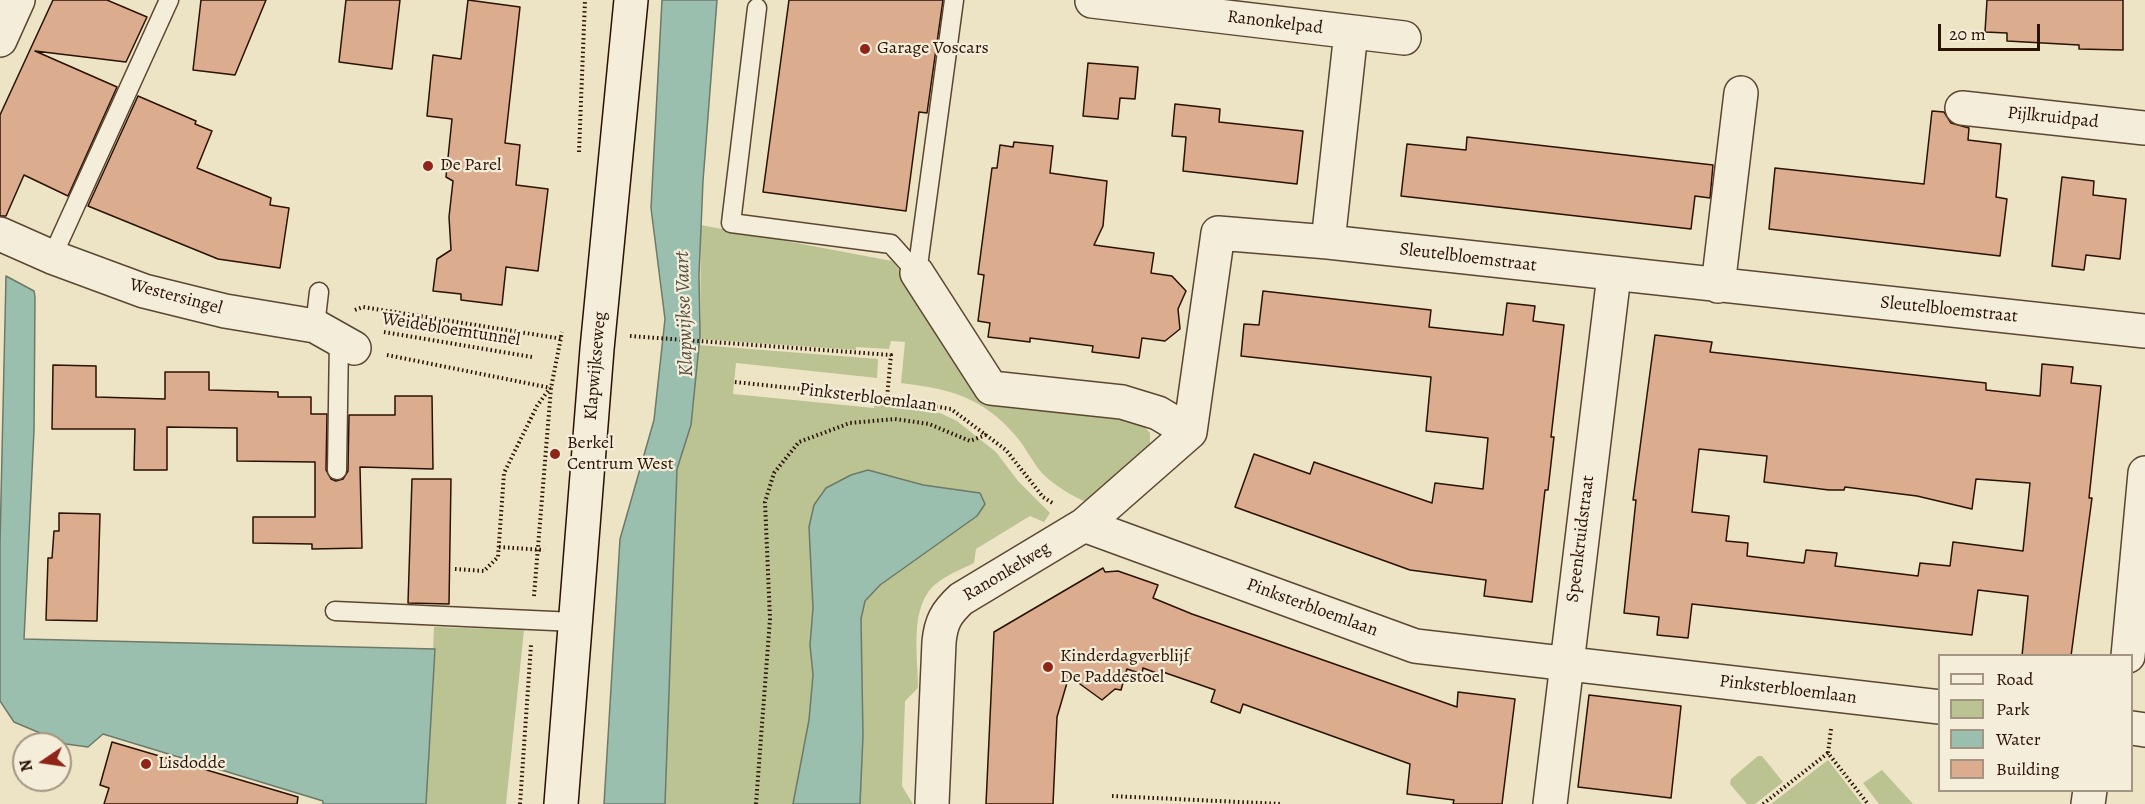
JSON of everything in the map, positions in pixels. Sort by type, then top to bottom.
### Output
[{"type":"street","points":[[0,39],[18,0]]},
{"type":"street","name":"Klapwijkseweg","points":[[561,804],[598,337],[631,0]]},
{"type":"street","name":"Ranonkelpad","points":[[1092,1],[1404,38]]},
{"type":"street","points":[[1328,242],[1351,32]]},
{"type":"street","points":[[1718,286],[1741,93]]},
{"type":"street","name":"Pijlkruidpad","points":[[1962,108],[2145,128]]},
{"type":"street","name":"Sleutelbloemstraat","points":[[1190,432],[1218,232],[2145,331]]},
{"type":"street","name":"Westersingel","points":[[0,234],[52,257],[144,291],[225,311],[346,336]]},
{"type":"street","points":[[917,273],[991,388],[1122,402],[1158,413],[1190,432]]},
{"type":"street","name":"Speenkruidstraat","points":[[1550,804],[1614,275]]},
{"type":"street","name":"Ranonkelweg","points":[[932,804],[940,625],[947,612],[961,599],[1084,525],[1190,432]]},
{"type":"street","points":[[2127,654],[2145,473]]},
{"type":"street","name":"Pinksterbloemlaan","points":[[1084,525],[1415,646],[1938,707]]},
{"type":"lane","points":[[52,257],[169,0]]},
{"type":"lane","points":[[917,273],[954,0]]},
{"type":"lane","points":[[757,8],[731,223],[891,244],[917,273]]},
{"type":"lane","points":[[319,292],[346,336],[337,470]]},
{"type":"lane","points":[[336,611],[575,622]]},
{"type":"path","points":[[579,156],[585,0]]},
{"type":"path","points":[[455,569],[484,571],[498,557],[504,473],[537,406],[551,388],[346,336],[363,307],[561,340],[637,337],[891,355],[887,398]]},
{"type":"path","name":"Klapwijkseweg","points":[[551,388],[563,329]]},
{"type":"path","name":"Weidebloemtunnel","points":[[346,336],[532,357]]},
{"type":"path","points":[[636,343],[637,337]]},
{"type":"path","name":"Pinksterbloemlaan","points":[[735,382],[887,398],[951,409],[988,434],[1006,450],[1043,497],[1084,525]]},
{"type":"path","points":[[756,804],[770,619],[765,502],[774,473],[799,442],[850,423],[895,419],[929,424],[970,441],[988,434]]},
{"type":"path","points":[[500,547],[544,550]]},
{"type":"path","points":[[1763,804],[1828,753],[1836,695]]},
{"type":"path","points":[[1828,753],[1868,804]]},
{"type":"path","points":[[1112,796],[1282,804]]},
{"type":"green space","points":[[701,225],[892,261],[907,279],[983,398],[1133,414],[1150,433],[1150,450],[1088,503],[1047,478],[1003,422],[977,403],[935,388],[901,383],[905,342],[891,341],[889,349],[856,347],[856,350],[700,339]]},
{"type":"green space","points":[[699,345],[878,359],[877,378],[736,363],[733,394],[874,408],[875,404],[940,413],[957,421],[996,452],[1018,481],[1050,513],[1044,522],[1030,516],[976,549],[974,563],[936,584],[922,604],[916,640],[918,688],[905,701],[902,786],[913,804],[860,804],[863,736],[861,619],[865,601],[880,585],[923,485],[868,470],[809,527],[813,608],[810,645],[813,675],[809,720],[793,804],[665,804],[677,469],[691,425]]},
{"type":"green space","points":[[434,627],[524,630],[506,804],[426,804]]},
{"type":"green space","points":[[1758,756],[1762,756],[1783,782],[1755,804],[1747,804],[1730,784],[1731,779]]},
{"type":"green space","points":[[1828,760],[1862,804],[1771,804]]},
{"type":"green space","points":[[1882,770],[1913,804],[1879,804],[1863,783]]},
{"type":"water","name":"Klapwijkse Vaart","points":[[662,0],[717,0],[703,181],[699,275],[700,336],[691,425],[677,469],[665,804],[604,804],[620,539],[654,420],[665,319],[651,208]]},
{"type":"water","points":[[6,276],[34,291],[35,297],[34,430],[24,639],[435,649],[426,804],[323,804],[323,801],[103,734],[88,747],[72,745],[72,732],[38,732],[14,722],[0,701],[0,543]]},
{"type":"water","points":[[868,470],[923,485],[980,493],[985,504],[977,516],[880,585],[865,601],[861,619],[863,736],[860,804],[793,804],[809,720],[813,675],[810,645],[813,608],[809,527],[814,505],[826,488],[851,475]]},
{"type":"building","points":[[53,0],[107,0],[147,17],[126,62],[35,51],[117,87],[68,196],[24,175],[6,216],[0,216],[0,115]]},
{"type":"building","points":[[201,0],[266,0],[235,75],[193,70]]},
{"type":"building","points":[[346,0],[400,0],[392,69],[339,62]]},
{"type":"building","points":[[468,0],[520,7],[505,143],[520,145],[516,185],[548,189],[538,271],[506,267],[502,305],[461,300],[461,294],[433,291],[437,259],[451,250],[449,217],[453,181],[446,177],[452,119],[427,116],[433,55],[461,59]]},
{"type":"building","points":[[789,0],[943,0],[927,113],[919,112],[906,211],[763,192]]},
{"type":"building","points":[[1987,0],[2123,0],[2123,50],[2079,49],[2079,45],[2007,41],[2007,33],[1985,32]]},
{"type":"building","points":[[1088,63],[1138,67],[1135,99],[1120,98],[1118,119],[1083,116]]},
{"type":"building","points":[[138,96],[196,121],[195,124],[212,131],[197,168],[271,198],[270,205],[289,208],[280,268],[218,259],[88,206]]},
{"type":"building","points":[[1175,104],[1220,109],[1219,122],[1303,131],[1297,184],[1183,171],[1186,137],[1172,136]]},
{"type":"building","points":[[1932,111],[1944,112],[1951,123],[1969,128],[1968,140],[2001,144],[1996,197],[2007,199],[2000,256],[1769,229],[1775,168],[1924,184]]},
{"type":"building","points":[[1467,137],[1713,165],[1710,198],[1695,196],[1691,229],[1401,196],[1407,144],[1466,150]]},
{"type":"building","points":[[1014,142],[1053,146],[1050,173],[1107,181],[1103,226],[1094,245],[1154,253],[1151,273],[1172,276],[1186,291],[1178,309],[1180,329],[1165,341],[1142,338],[1139,358],[1092,352],[1093,346],[1030,338],[1030,342],[988,337],[990,323],[978,321],[984,275],[978,274],[992,168],[997,168],[1000,145],[1013,147]]},
{"type":"building","points":[[2062,177],[2094,181],[2093,195],[2126,199],[2120,259],[2086,255],[2084,270],[2052,266]]},
{"type":"building","points":[[1263,291],[1431,310],[1429,327],[1503,335],[1507,303],[1535,306],[1533,321],[1564,325],[1551,437],[1554,437],[1548,490],[1545,490],[1532,602],[1484,596],[1486,580],[1410,570],[1235,507],[1254,454],[1310,474],[1314,462],[1432,503],[1435,483],[1483,489],[1488,438],[1426,431],[1431,377],[1241,356],[1244,324],[1259,325]]},
{"type":"building","points":[[1655,335],[1712,342],[1710,352],[1986,383],[1986,390],[2040,396],[2042,364],[2073,367],[2071,383],[2101,386],[2089,498],[2092,498],[2071,654],[2022,654],[2028,596],[1978,590],[1972,635],[1692,604],[1688,638],[1657,635],[1659,617],[1624,613],[1636,500],[1633,500]],"holes":[[[1699,449],[1767,456],[1764,482],[1829,490],[1844,490],[1845,487],[1917,496],[1972,509],[1976,479],[2030,483],[2023,551],[1953,542],[1950,566],[1920,563],[1918,576],[1835,566],[1837,553],[1806,550],[1804,563],[1747,556],[1748,543],[1726,541],[1729,516],[1692,512]]]},
{"type":"building","points":[[53,365],[96,366],[96,397],[165,399],[165,372],[209,372],[209,390],[278,392],[278,397],[311,397],[311,414],[327,414],[326,470],[331,479],[336,481],[343,479],[348,471],[349,415],[395,415],[395,396],[432,396],[433,469],[360,467],[362,548],[312,549],[312,544],[253,543],[253,517],[315,517],[315,462],[237,461],[237,428],[167,427],[167,470],[134,470],[135,429],[52,429]]},
{"type":"building","points":[[412,479],[451,479],[449,604],[408,603]]},
{"type":"building","points":[[59,513],[100,514],[97,621],[46,620],[48,558],[52,558],[54,531],[59,531]]},
{"type":"building","points":[[1103,568],[1105,572],[1118,571],[1158,585],[1153,598],[1192,614],[1457,707],[1458,692],[1515,699],[1502,804],[1453,804],[1454,800],[1407,794],[1410,764],[1243,704],[1240,713],[1211,702],[1215,690],[1160,671],[1159,674],[1143,668],[1142,674],[1127,669],[1121,690],[1115,689],[1102,700],[1069,676],[1057,717],[1053,804],[986,804],[994,632]]},
{"type":"building","points":[[1589,695],[1681,706],[1671,798],[1578,787]]},
{"type":"building","name":"Lisdodde","points":[[112,742],[298,797],[297,804],[104,804],[109,788],[100,785]]},
{"type":"place","name":"Garage Voscars","points":[[865,49]]},
{"type":"place","name":"De Parel","points":[[428,166]]},
{"type":"place","name":"Berkel Centrum West","points":[[555,454]]},
{"type":"place","name":"Kinderdagverblijf De Paddestoel","points":[[1048,667]]},
{"type":"place","name":"Lisdodde","points":[[146,764]]}]
